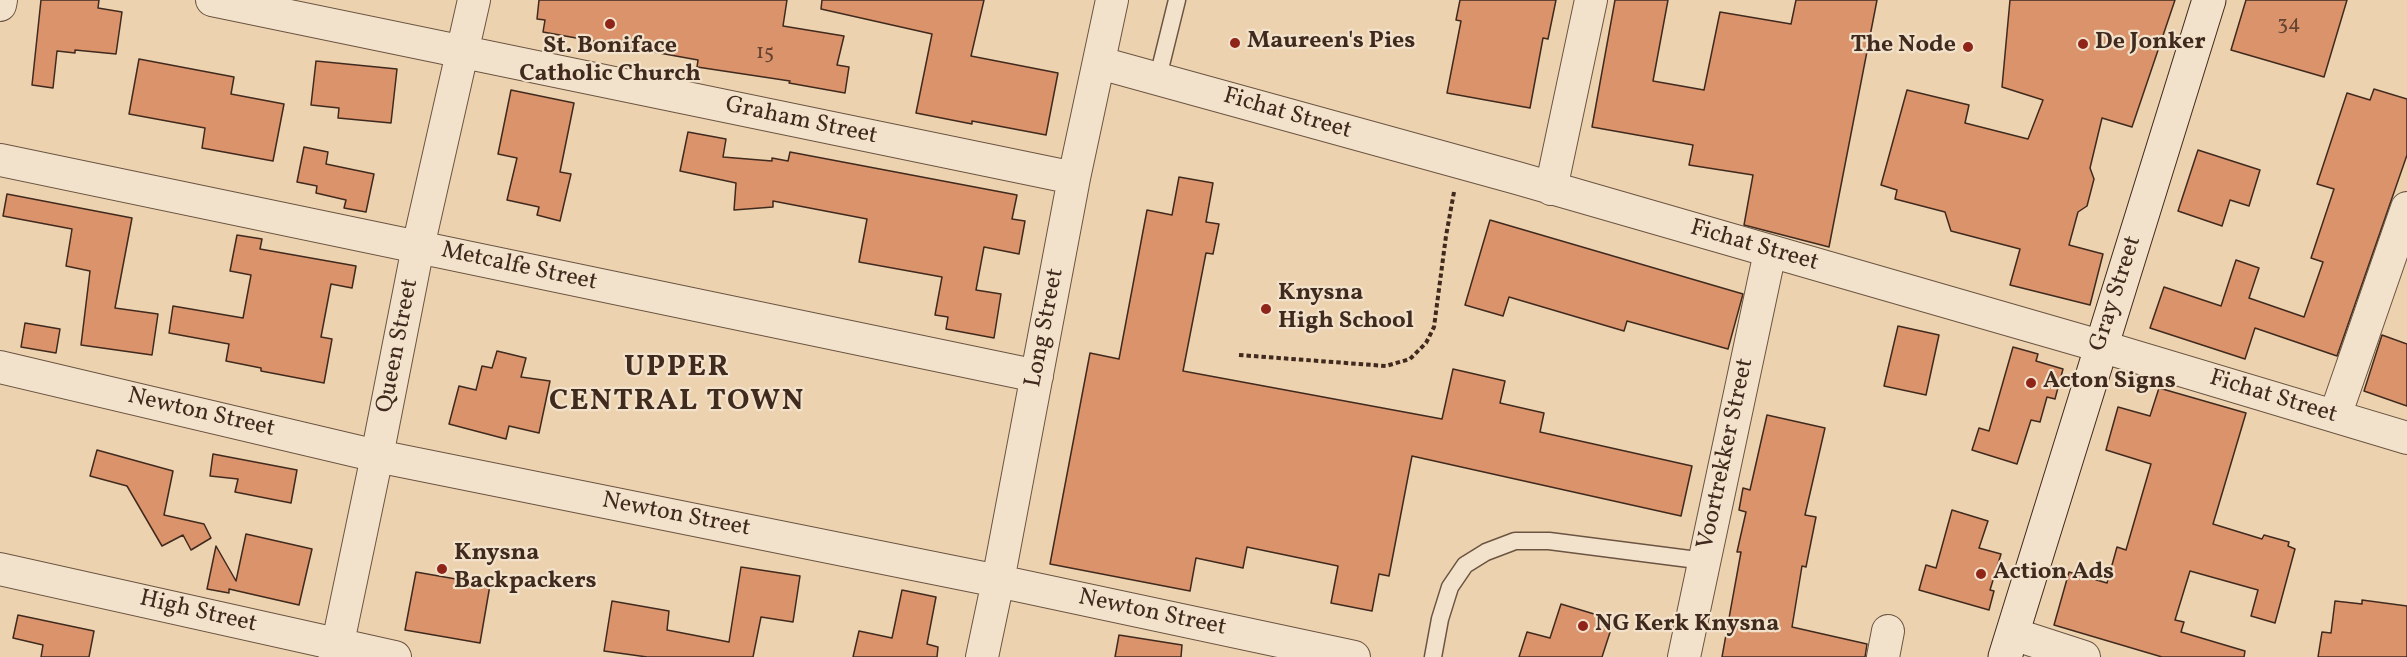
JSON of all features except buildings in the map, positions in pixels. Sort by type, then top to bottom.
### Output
[{"type":"street","points":[[0,5],[1,0]]},
{"type":"street","name":"Graham Street","points":[[212,0],[1074,178]]},
{"type":"street","name":"Queen Street","points":[[336,650],[378,456],[418,247],[474,0]]},
{"type":"street","name":"Long Street","points":[[982,657],[1074,178],[1112,0]]},
{"type":"street","points":[[1551,189],[1591,0]]},
{"type":"street","name":"Gray Street","points":[[2009,646],[2209,0]]},
{"type":"street","name":"Fichat Street","points":[[1100,63],[1158,77],[2100,346],[2407,438]]},
{"type":"street","name":"Metcalfe Street","points":[[0,160],[1037,376]]},
{"type":"street","points":[[2335,416],[2407,208]]},
{"type":"street","name":"Voortrekker Street","points":[[1684,657],[1770,252]]},
{"type":"street","name":"Newton Street","points":[[0,367],[378,456],[998,581],[1354,657]]},
{"type":"street","name":"High Street","points":[[0,569],[336,650],[395,657]]},
{"type":"street","points":[[2009,646],[2084,657]]},
{"type":"lane","points":[[1158,77],[1177,0]]},
{"type":"lane","points":[[1433,657],[1449,587],[1465,565],[1486,552],[1515,541],[1548,541],[1705,561]]},
{"type":"path","points":[[1239,355],[1386,366],[1410,359],[1426,343],[1434,327],[1446,236],[1461,165]]},
{"type":"place","name":"St. Boniface Catholic Church","points":[[610,24]]},
{"type":"place","name":"Maureen's Pies","points":[[1235,43]]},
{"type":"place","name":"De Jonker","points":[[2083,44]]},
{"type":"place","name":"The Node","points":[[1968,47]]},
{"type":"place","name":"Knysna High School","points":[[1266,309]]},
{"type":"place","name":"Acton Signs","points":[[2031,383]]},
{"type":"place","name":"Knysna Backpackers","points":[[442,569]]},
{"type":"place","name":"Action Ads","points":[[1981,574]]},
{"type":"place","name":"NG Kerk Knysna","points":[[1583,626]]},
{"type":"district","name":"UPPER CENTRAL TOWN","points":[[677,386]]}]
